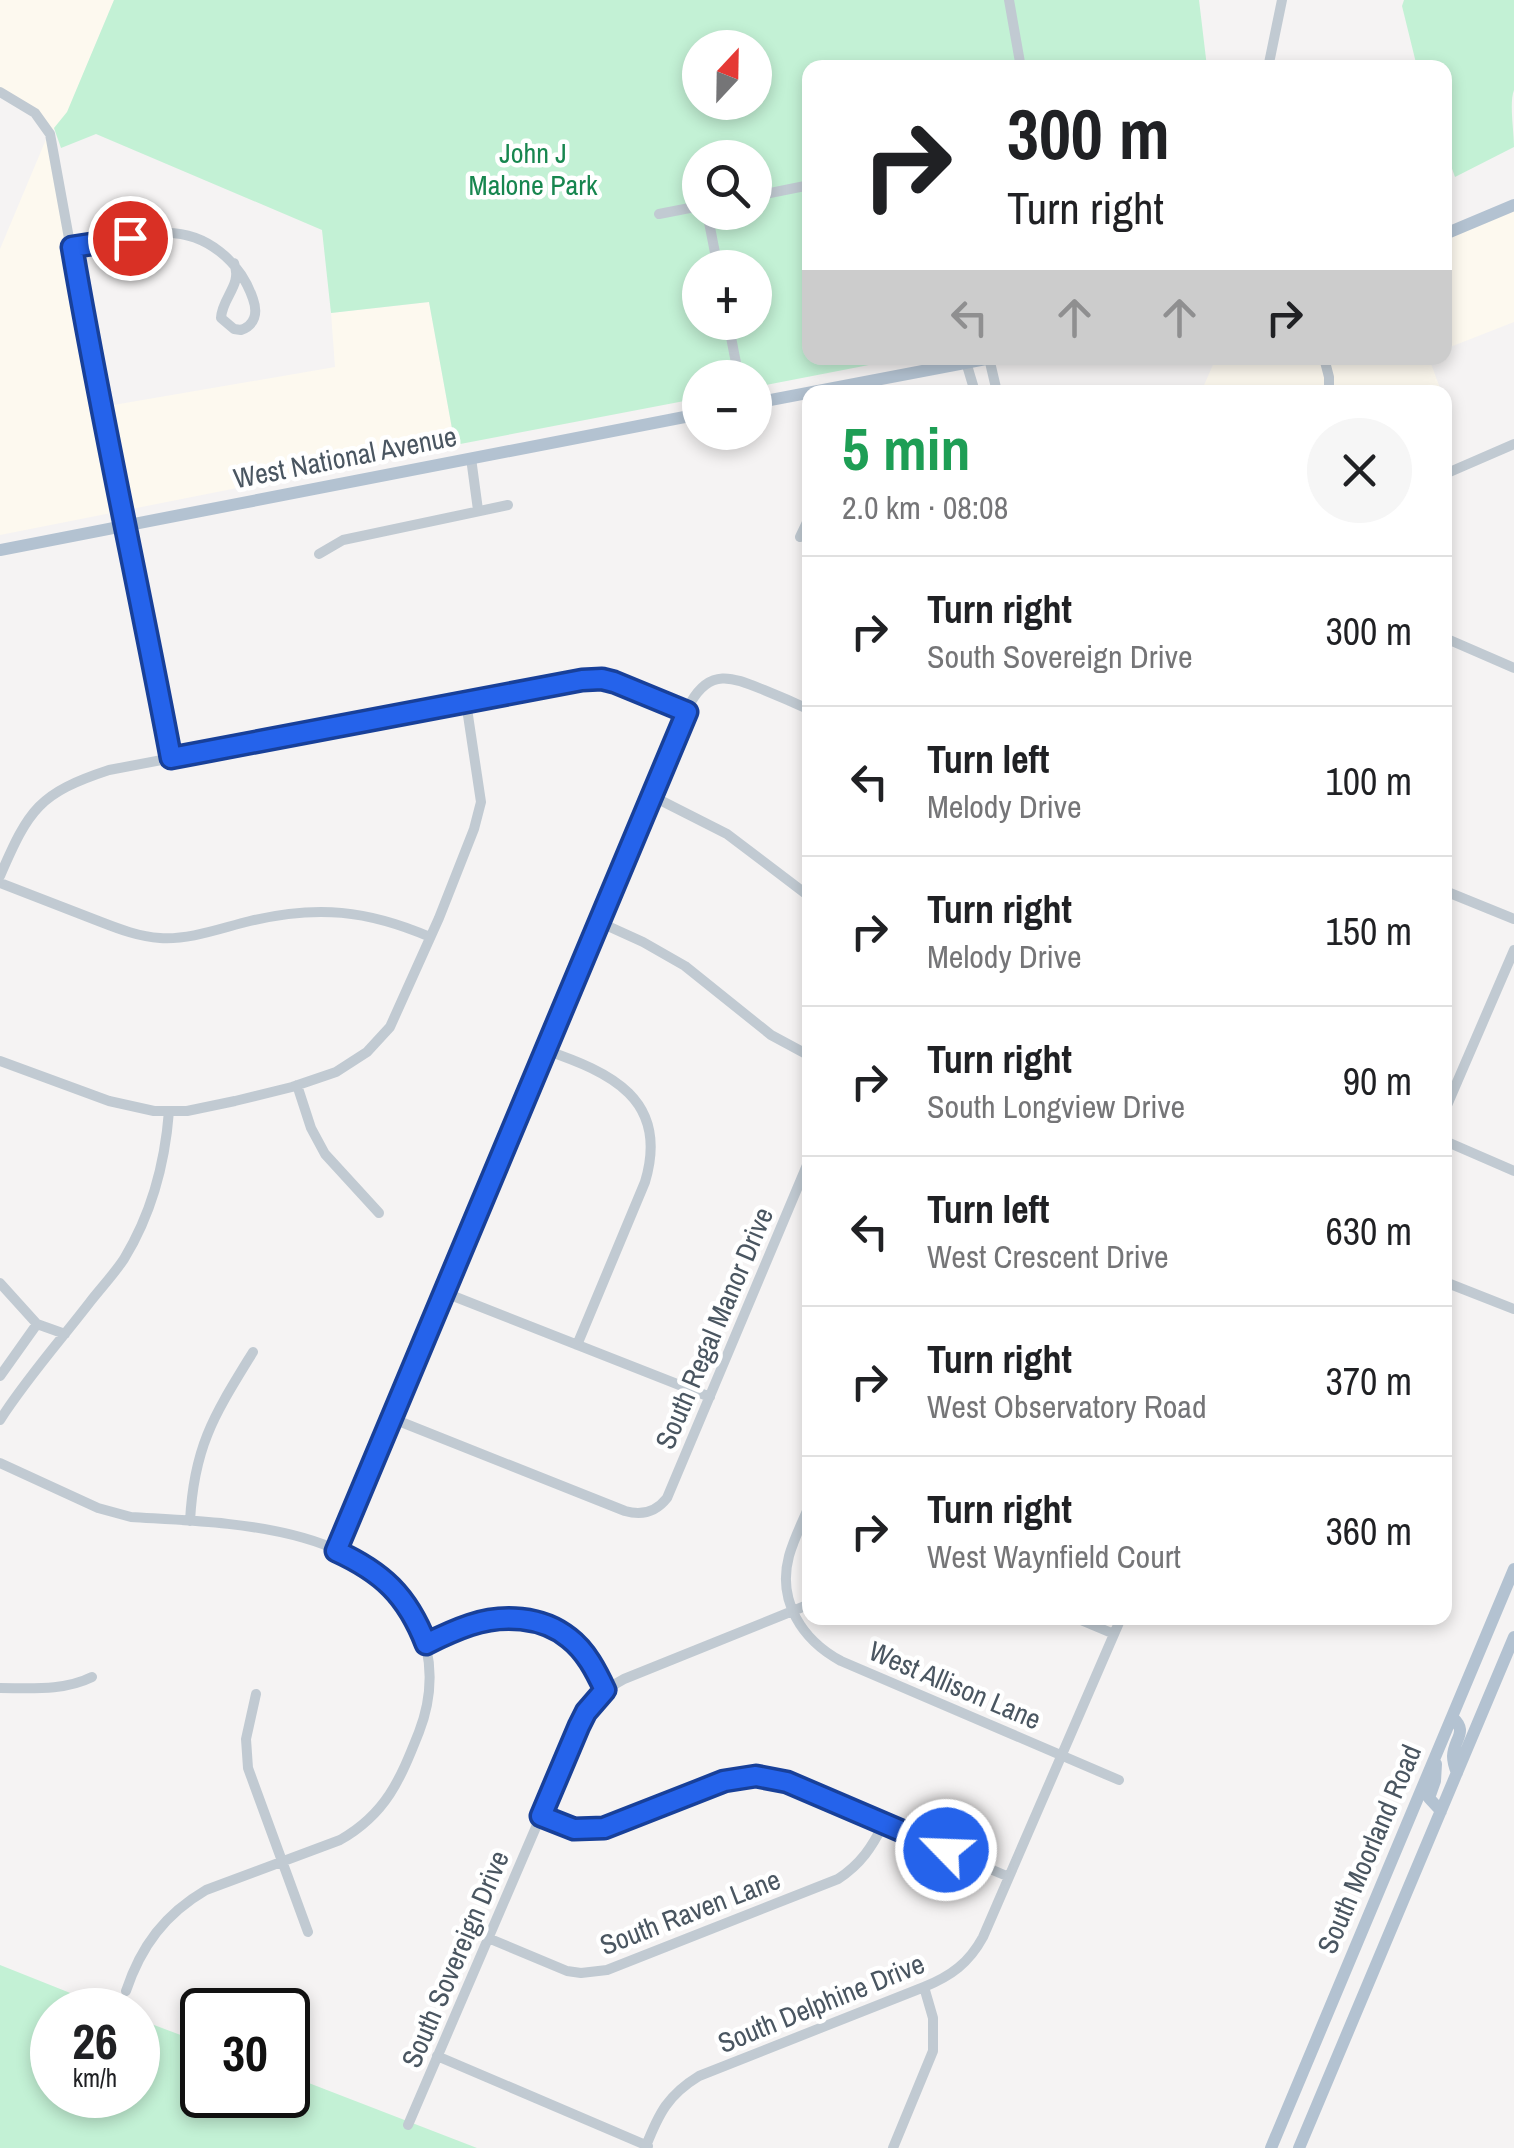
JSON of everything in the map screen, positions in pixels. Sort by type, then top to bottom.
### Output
[{"type":"main road","points":[[1452,231],[1514,205]]},
{"type":"main road","points":[[848,385],[951,365]]},
{"type":"main road","points":[[772,400],[802,394]]},
{"type":"main road","name":"West National Avenue","points":[[0,550],[682,417]]},
{"type":"main road","name":"South Moorland Road","points":[[1271,2148],[1514,1570]]},
{"type":"main road","name":"South Moorland Road","points":[[1300,2148],[1514,1637]]},
{"type":"main road","points":[[1452,1716],[1461,1728],[1454,1752],[1457,1773]]},
{"type":"main road","points":[[1437,1752],[1429,1798],[1441,1811]]},
{"type":"street","points":[[1009,0],[1020,60]]},
{"type":"street","points":[[1270,60],[1282,0]]},
{"type":"street","points":[[0,92],[35,113],[50,134],[171,758]]},
{"type":"street","points":[[772,193],[802,187]]},
{"type":"street","points":[[659,214],[682,210]]},
{"type":"street","points":[[72,247],[166,233],[204,243],[228,255],[242,273],[256,310],[251,325],[241,330],[221,318],[220,312],[237,280],[234,263]]},
{"type":"street","points":[[1452,471],[1514,444]]},
{"type":"street","points":[[472,458],[478,510]]},
{"type":"street","points":[[319,554],[343,540],[508,505]]},
{"type":"street","points":[[800,537],[802,533]]},
{"type":"street","points":[[1452,641],[1514,668]]},
{"type":"street","points":[[336,1551],[697,692],[721,678],[736,679],[802,707]]},
{"type":"street","points":[[430,938],[392,923],[320,910],[159,938],[126,931],[0,879],[17,836],[48,798],[73,782],[109,770],[552,684],[602,679],[687,712]]},
{"type":"street","points":[[0,1061],[110,1101],[154,1112],[187,1111],[297,1085],[336,1072],[367,1052],[390,1027],[462,861],[481,802],[466,702]]},
{"type":"street","points":[[652,796],[727,834],[802,892]]},
{"type":"street","points":[[1452,894],[1514,918]]},
{"type":"street","points":[[599,922],[685,966],[771,1034],[802,1051]]},
{"type":"street","points":[[1452,1094],[1514,950]]},
{"type":"street","points":[[545,1050],[609,1076],[623,1087],[640,1108],[650,1141],[645,1182],[576,1345]]},
{"type":"street","points":[[297,1085],[311,1128],[325,1154],[379,1213]]},
{"type":"street","points":[[0,1420],[122,1262],[150,1208],[169,1111]]},
{"type":"street","points":[[1452,1144],[1514,1171]]},
{"type":"street","name":"South Regal Manor Drive","points":[[391,1418],[625,1511],[635,1514],[652,1510],[668,1498],[802,1180]]},
{"type":"street","points":[[0,1283],[37,1324],[65,1334]]},
{"type":"street","points":[[1452,1285],[1514,1310]]},
{"type":"street","points":[[444,1292],[710,1397]]},
{"type":"street","points":[[0,1376],[37,1324]]},
{"type":"street","points":[[190,1520],[200,1450],[213,1418],[253,1352]]},
{"type":"street","points":[[0,1463],[111,1513],[258,1526],[336,1551],[392,1586],[410,1610],[426,1644],[430,1678],[425,1715],[391,1794],[377,1812],[340,1840],[206,1890],[174,1912],[149,1940],[127,1988]]},
{"type":"street","points":[[793,1611],[788,1601],[787,1566],[802,1523]]},
{"type":"street","name":"South Sovereign Drive","points":[[408,2124],[586,1712],[605,1690],[624,1678],[802,1607]]},
{"type":"street","name":"West Allison Lane","points":[[793,1611],[808,1637],[827,1653],[1119,1780]]},
{"type":"street","points":[[426,1644],[491,1620],[530,1620],[569,1637],[589,1660],[605,1690]]},
{"type":"street","points":[[1093,1625],[1114,1634]]},
{"type":"street","name":"South Delphine Drive","points":[[649,2147],[665,2106],[699,2076],[924,1988],[957,1971],[976,1950],[1118,1625]]},
{"type":"street","points":[[0,1688],[55,1688],[92,1677]]},
{"type":"street","points":[[256,1694],[247,1726],[246,1756],[308,1932]]},
{"type":"street","points":[[541,1816],[574,1829],[604,1828],[724,1781],[756,1776],[787,1782],[1009,1877]]},
{"type":"street","name":"South Raven Lane","points":[[488,1938],[567,1971],[607,1970],[850,1872],[869,1852],[884,1823]]},
{"type":"street","points":[[892,2148],[933,2050],[933,2018],[924,1988]]},
{"type":"street","points":[[437,2056],[649,2147]]},
{"type":"shaded area","points":[[0,0],[114,0],[67,113],[50,134],[42,121],[0,92]]},
{"type":"shaded area","points":[[47,137],[96,408],[335,367],[331,313],[429,302],[455,445],[0,535],[0,249]]},
{"type":"shaded area","points":[[1514,205],[1514,322],[1452,346],[1452,229]]},
{"type":"shaded area","points":[[1213,365],[1432,365],[1439,385],[1204,385]]},
{"type":"green space","name":"John J Malone Park","points":[[114,0],[1199,0],[1206,60],[802,60],[802,365],[869,365],[772,384],[772,360],[682,360],[682,401],[455,445],[429,302],[331,313],[322,230],[96,134],[61,148],[54,128],[67,112]]},
{"type":"green space","points":[[1404,0],[1514,0],[1514,147],[1455,177],[1452,60],[1415,60],[1402,6]]},
{"type":"green space","points":[[0,1965],[58,1988],[30,1988],[30,2118],[160,2118],[160,2027],[180,2035],[180,2118],[310,2118],[310,2083],[477,2148],[0,2148]]},
{"type":"route","points":[[130,238],[72,247],[97,392],[171,758],[582,680],[614,682],[687,712],[336,1551],[358,1561],[392,1586],[410,1610],[426,1644],[470,1625],[512,1618],[558,1631],[583,1652],[605,1690],[586,1712],[541,1816],[574,1829],[604,1828],[724,1781],[756,1776],[787,1782],[946,1850]]}]
